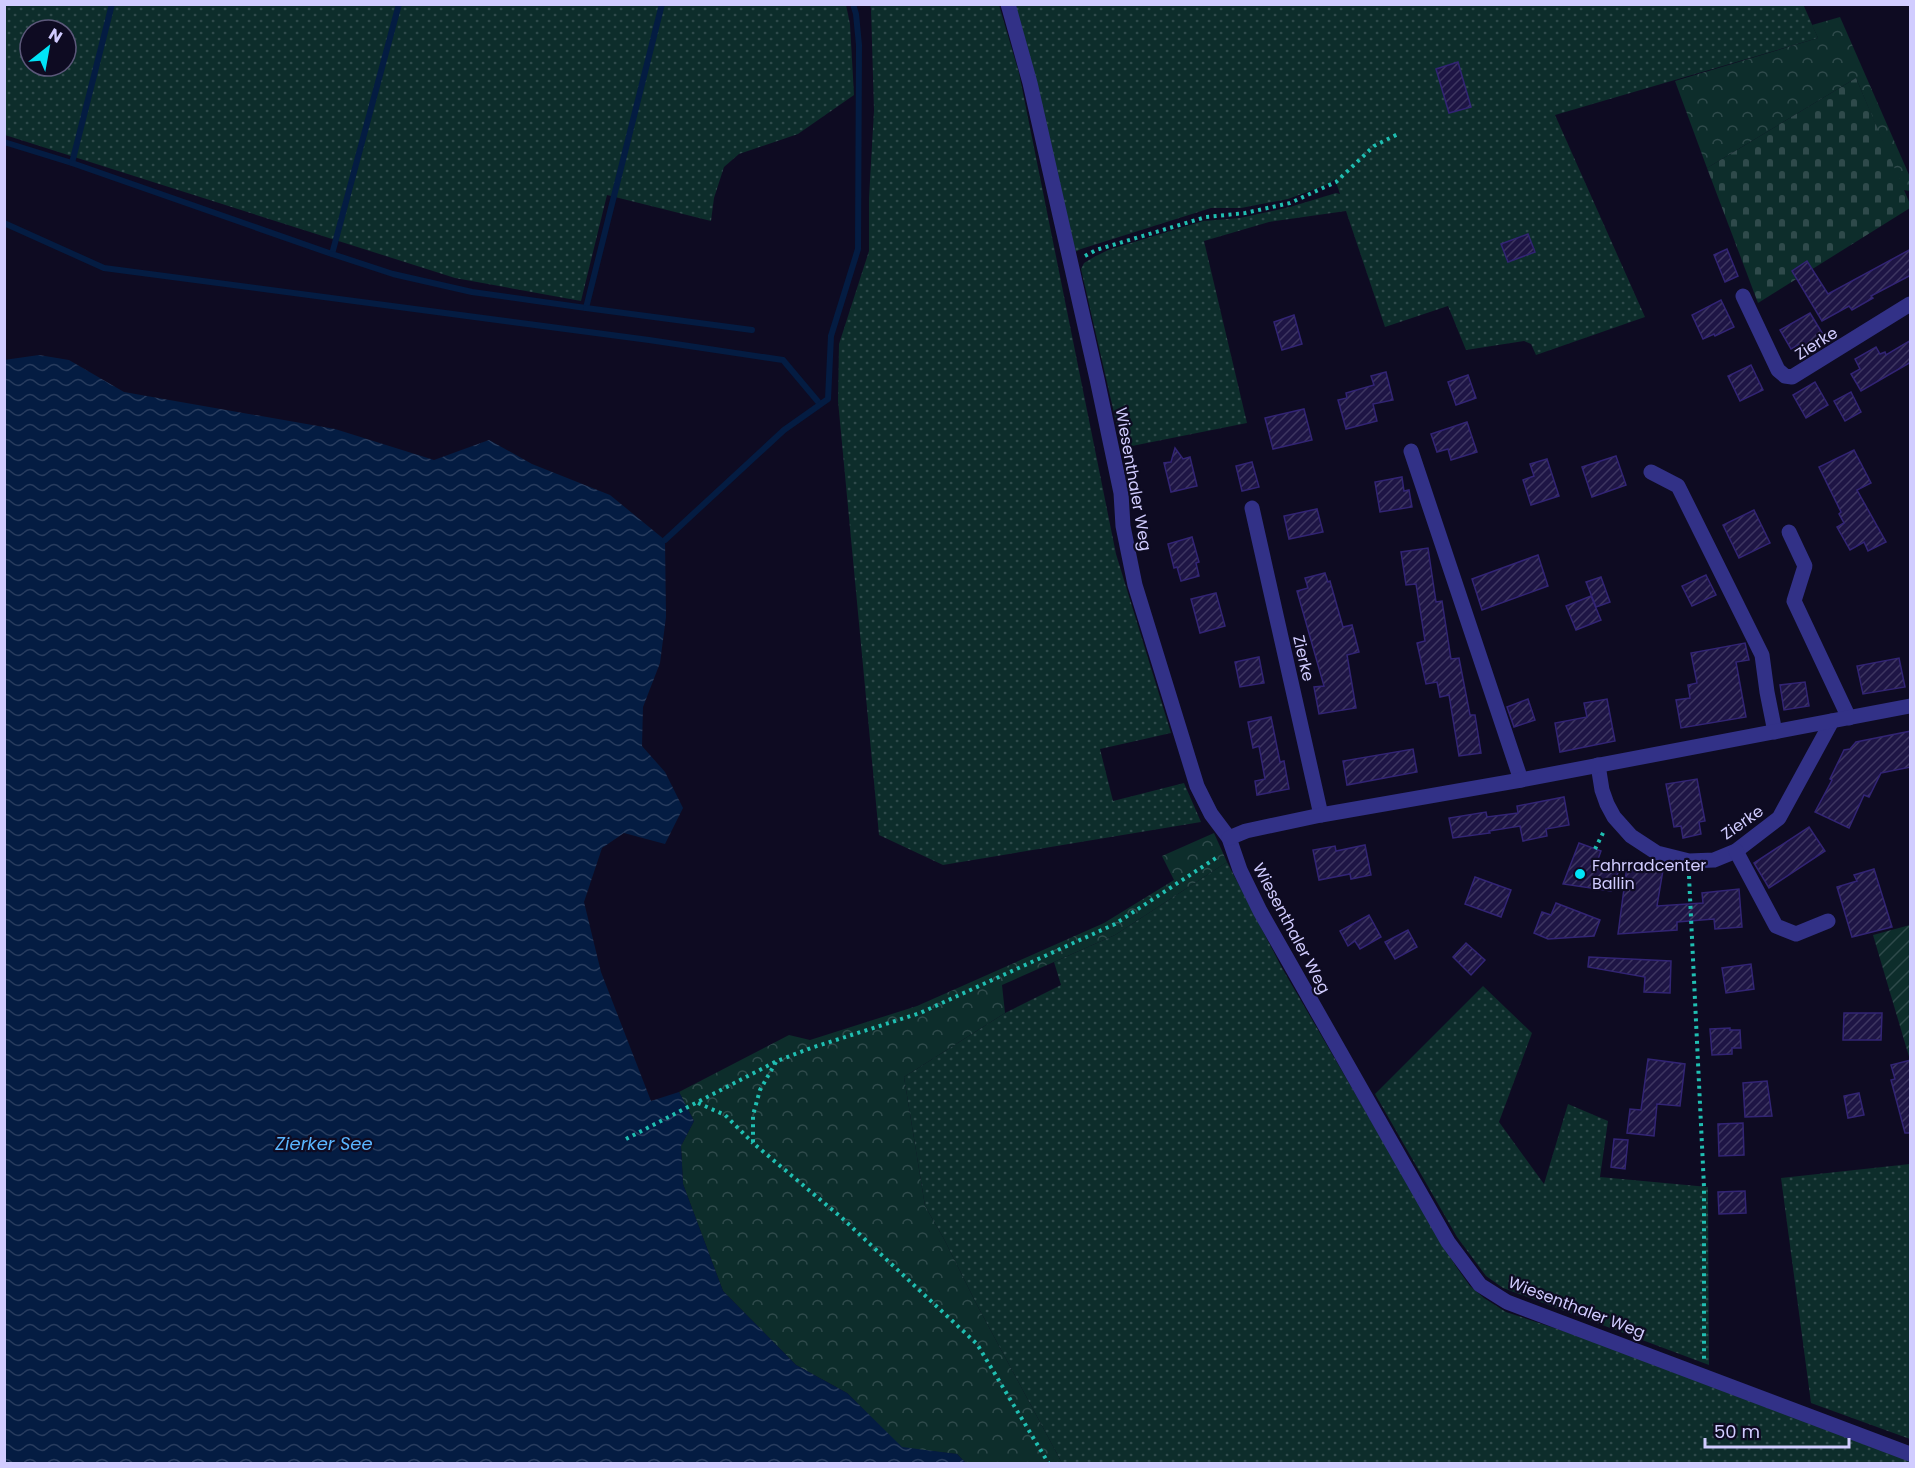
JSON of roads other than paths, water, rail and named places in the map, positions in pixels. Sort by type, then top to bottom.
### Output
[{"type":"street","name":"Wiesenthaler Weg","points":[[1008,4],[1030,83],[1121,493],[1123,526],[1135,585],[1197,786],[1211,814],[1229,838],[1240,870],[1291,968],[1448,1242],[1480,1285],[1507,1302],[1911,1454]]},
{"type":"street","name":"Zierke","points":[[1743,296],[1778,370],[1785,376],[1792,377],[1911,304]]},
{"type":"street","points":[[1411,451],[1521,780]]},
{"type":"street","points":[[1651,472],[1678,486],[1762,655],[1775,732]]},
{"type":"street","name":"Zierke","points":[[1252,508],[1322,815]]},
{"type":"street","points":[[1789,532],[1805,566],[1794,601],[1849,718]]},
{"type":"street","points":[[1229,838],[1246,831],[1322,815],[1911,706]]},
{"type":"street","name":"Zierke","points":[[1598,765],[1607,804],[1614,817],[1631,836],[1657,853],[1689,861],[1714,860],[1736,851],[1779,818],[1832,721]]},
{"type":"street","points":[[1736,851],[1776,926],[1796,934],[1828,921]]},
{"type":"water","name":"Zierker See","points":[[39,355],[69,360],[124,392],[335,429],[434,460],[489,440],[532,464],[610,495],[665,540],[666,617],[660,663],[643,707],[642,746],[665,772],[683,808],[665,844],[624,833],[602,848],[584,902],[601,972],[651,1101],[679,1092],[694,1121],[681,1146],[683,1184],[723,1291],[796,1365],[847,1393],[902,1447],[957,1454],[966,1463],[5,1463],[4,360]]},
{"type":"waterway","points":[[4,142],[72,163],[112,4]]},
{"type":"waterway","points":[[72,163],[332,254],[399,4]]},
{"type":"waterway","points":[[332,254],[393,274],[472,292],[586,308],[662,4]]},
{"type":"waterway","points":[[665,540],[784,430],[828,399],[831,336],[858,249],[859,45],[853,4]]},
{"type":"waterway","points":[[4,223],[104,268],[649,340],[783,360],[820,404]]},
{"type":"waterway","points":[[586,308],[752,330]]},
{"type":"place","name":"Fahrradcenter Ballin","points":[[1580,874]]}]
